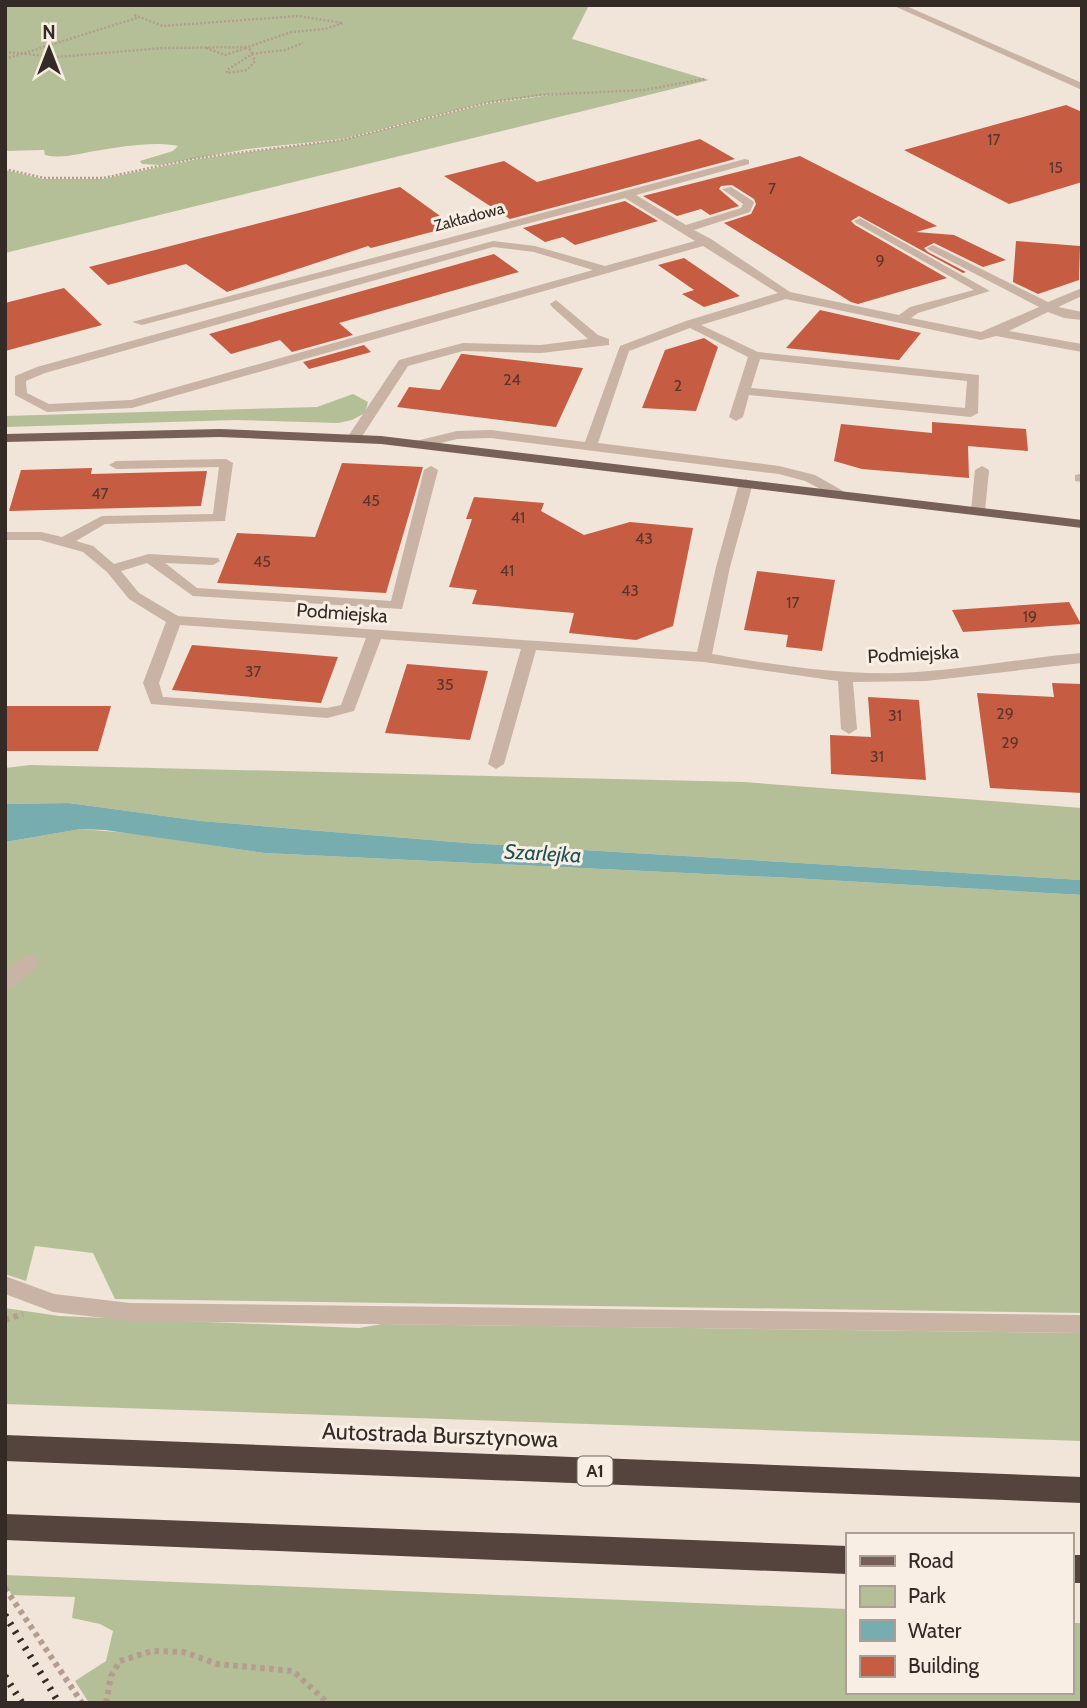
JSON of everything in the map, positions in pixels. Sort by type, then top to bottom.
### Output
[{"type":"highway","name":"Autostrada Bursztynowa","points":[[5,1448],[1082,1490]]},
{"type":"highway","points":[[5,1527],[846,1560]]},
{"type":"main road","points":[[5,438],[209,433],[354,438],[1082,524]]},
{"type":"street","points":[[896,5],[1082,87]]},
{"type":"street","name":"Zakładowa","points":[[138,321],[745,162]]},
{"type":"street","points":[[686,229],[746,210],[749,203],[727,189]]},
{"type":"street","points":[[627,194],[707,241],[781,289],[786,295]]},
{"type":"street","points":[[860,221],[984,291],[914,310],[902,319]]},
{"type":"street","points":[[606,270],[535,249],[493,244],[41,370],[20,379],[21,395],[47,408],[132,404],[606,270],[707,241]]},
{"type":"street","points":[[933,248],[1048,307],[1064,314],[1082,316]]},
{"type":"street","points":[[556,303],[594,338],[624,349],[690,324],[786,295],[981,336],[996,332],[1082,292]]},
{"type":"street","points":[[690,324],[755,355],[974,378],[971,413],[745,391]]},
{"type":"street","points":[[996,332],[1082,348]]},
{"type":"street","points":[[354,438],[403,363],[463,347],[541,349],[602,341]]},
{"type":"street","points":[[590,446],[624,349]]},
{"type":"street","points":[[736,417],[755,355]]},
{"type":"street","points":[[421,444],[457,435],[491,434],[779,470],[810,478],[838,494]]},
{"type":"street","points":[[64,542],[102,520],[220,518],[226,463],[116,465]]},
{"type":"street","points":[[149,558],[192,592],[397,606],[431,470]]},
{"type":"street","points":[[978,511],[982,470]]},
{"type":"street","points":[[704,657],[723,567],[746,483]]},
{"type":"street","name":"Podmiejska","points":[[5,536],[41,536],[88,549],[112,569],[134,596],[174,620],[529,647],[704,657],[766,667],[874,678],[935,676],[1082,658]]},
{"type":"street","points":[[112,569],[149,558],[214,561]]},
{"type":"street","points":[[174,620],[151,683],[157,701],[327,713],[348,708],[375,635]]},
{"type":"street","points":[[496,764],[529,647]]},
{"type":"street","points":[[845,675],[849,729]]},
{"type":"street","points":[[5,983],[30,962]]},
{"type":"street","points":[[5,1285],[53,1303],[130,1311],[1082,1324]]},
{"type":"path","points":[[134,15],[163,26],[298,16],[343,23],[332,28],[291,32],[250,49],[218,55],[202,46]]},
{"type":"path","points":[[5,59],[141,17]]},
{"type":"path","points":[[5,52],[101,55],[143,49],[202,46],[285,50],[303,43]]},
{"type":"path","points":[[250,49],[255,61],[247,70],[227,73],[250,49]]},
{"type":"path","points":[[5,169],[44,178],[103,178],[197,158],[342,140],[486,103],[539,95],[644,90],[705,79]]},
{"type":"path","points":[[5,1588],[82,1703]]},
{"type":"path","points":[[106,1703],[111,1676],[120,1661],[152,1651],[184,1651],[217,1664],[293,1671],[328,1703]]},
{"type":"green space","points":[[5,5],[589,5],[572,39],[709,80],[5,253],[5,170],[43,179],[103,179],[198,159],[342,140],[486,104],[564,93],[485,103],[342,139],[248,149],[159,165],[142,164],[140,161],[173,151],[178,146],[137,145],[70,156],[45,155],[44,150],[5,151]]},
{"type":"green space","points":[[353,394],[368,402],[365,413],[338,423],[235,420],[5,427],[5,416],[317,407]]},
{"type":"green space","points":[[30,765],[744,782],[1082,808],[1082,880],[467,843],[201,821],[69,803],[5,804],[5,768]]},
{"type":"green space","points":[[81,829],[129,833],[264,853],[792,878],[1082,895],[1082,1313],[115,1299],[93,1253],[35,1246],[26,1281],[5,1274],[5,842]]},
{"type":"green space","points":[[5,1308],[59,1316],[359,1328],[382,1324],[1082,1333],[1082,1441],[5,1404]]},
{"type":"green space","points":[[5,1575],[846,1609],[846,1694],[1073,1694],[1073,1623],[1082,1623],[1082,1703],[89,1703],[75,1681],[106,1661],[113,1631],[100,1624],[72,1618],[75,1597],[12,1595],[5,1584]]},
{"type":"water","name":"Szarlejka","points":[[69,803],[201,821],[467,843],[1082,880],[1082,895],[792,878],[264,853],[105,830],[81,829],[5,842],[5,804]]},
{"type":"building","points":[[1066,105],[1082,112],[1082,182],[1009,204],[904,150]]},
{"type":"building","points":[[700,139],[735,159],[510,219],[444,176],[504,161],[537,182]]},
{"type":"building","points":[[800,156],[937,226],[916,232],[954,235],[1006,260],[983,267],[934,243],[924,248],[966,272],[963,273],[859,216],[851,221],[855,225],[947,278],[858,304],[724,223],[751,214],[756,204],[754,199],[732,185],[721,186],[719,189],[739,206],[710,215],[701,209],[677,216],[643,196]]},
{"type":"building","points":[[400,187],[454,226],[371,248],[368,246],[227,292],[186,264],[108,285],[89,267]]},
{"type":"building","points":[[625,201],[658,221],[575,245],[563,237],[545,242],[523,228]]},
{"type":"building","points":[[1016,241],[1080,246],[1079,280],[1038,294],[1013,282]]},
{"type":"building","points":[[494,254],[519,272],[339,323],[353,335],[292,352],[280,340],[231,354],[209,334]]},
{"type":"building","points":[[684,258],[740,296],[704,307],[682,294],[694,290],[658,265]]},
{"type":"building","points":[[64,288],[102,325],[5,351],[5,303]]},
{"type":"building","points":[[820,310],[921,333],[899,360],[786,348]]},
{"type":"building","points":[[704,338],[718,347],[696,411],[642,408],[665,350]]},
{"type":"building","points":[[364,345],[371,352],[309,369],[303,362]]},
{"type":"building","points":[[461,354],[583,368],[556,427],[397,407],[409,387],[440,390]]},
{"type":"building","points":[[932,422],[1026,429],[1028,451],[968,446],[969,478],[862,469],[834,461],[841,424],[932,433]]},
{"type":"building","points":[[342,463],[423,467],[386,593],[217,583],[237,533],[315,537]]},
{"type":"building","points":[[92,468],[91,474],[207,471],[201,506],[9,511],[21,470]]},
{"type":"building","points":[[474,497],[544,503],[541,511],[584,535],[630,522],[693,528],[673,626],[636,640],[569,633],[574,613],[472,604],[477,590],[449,587],[472,519],[466,519]]},
{"type":"building","points":[[757,571],[835,580],[822,651],[786,647],[788,635],[744,630]]},
{"type":"building","points":[[1069,602],[1081,624],[963,632],[952,610]]},
{"type":"building","points":[[192,645],[338,657],[321,703],[172,690]]},
{"type":"building","points":[[407,664],[488,671],[470,740],[385,733]]},
{"type":"building","points":[[1052,683],[1082,684],[1082,793],[990,788],[977,693],[1054,697]]},
{"type":"building","points":[[868,697],[919,700],[926,780],[831,774],[830,735],[871,737]]},
{"type":"building","points":[[5,706],[111,706],[98,751],[5,751]]},
{"type":"railway","points":[[5,1615],[59,1703]]},
{"type":"railway","points":[[5,1676],[22,1703]]}]
